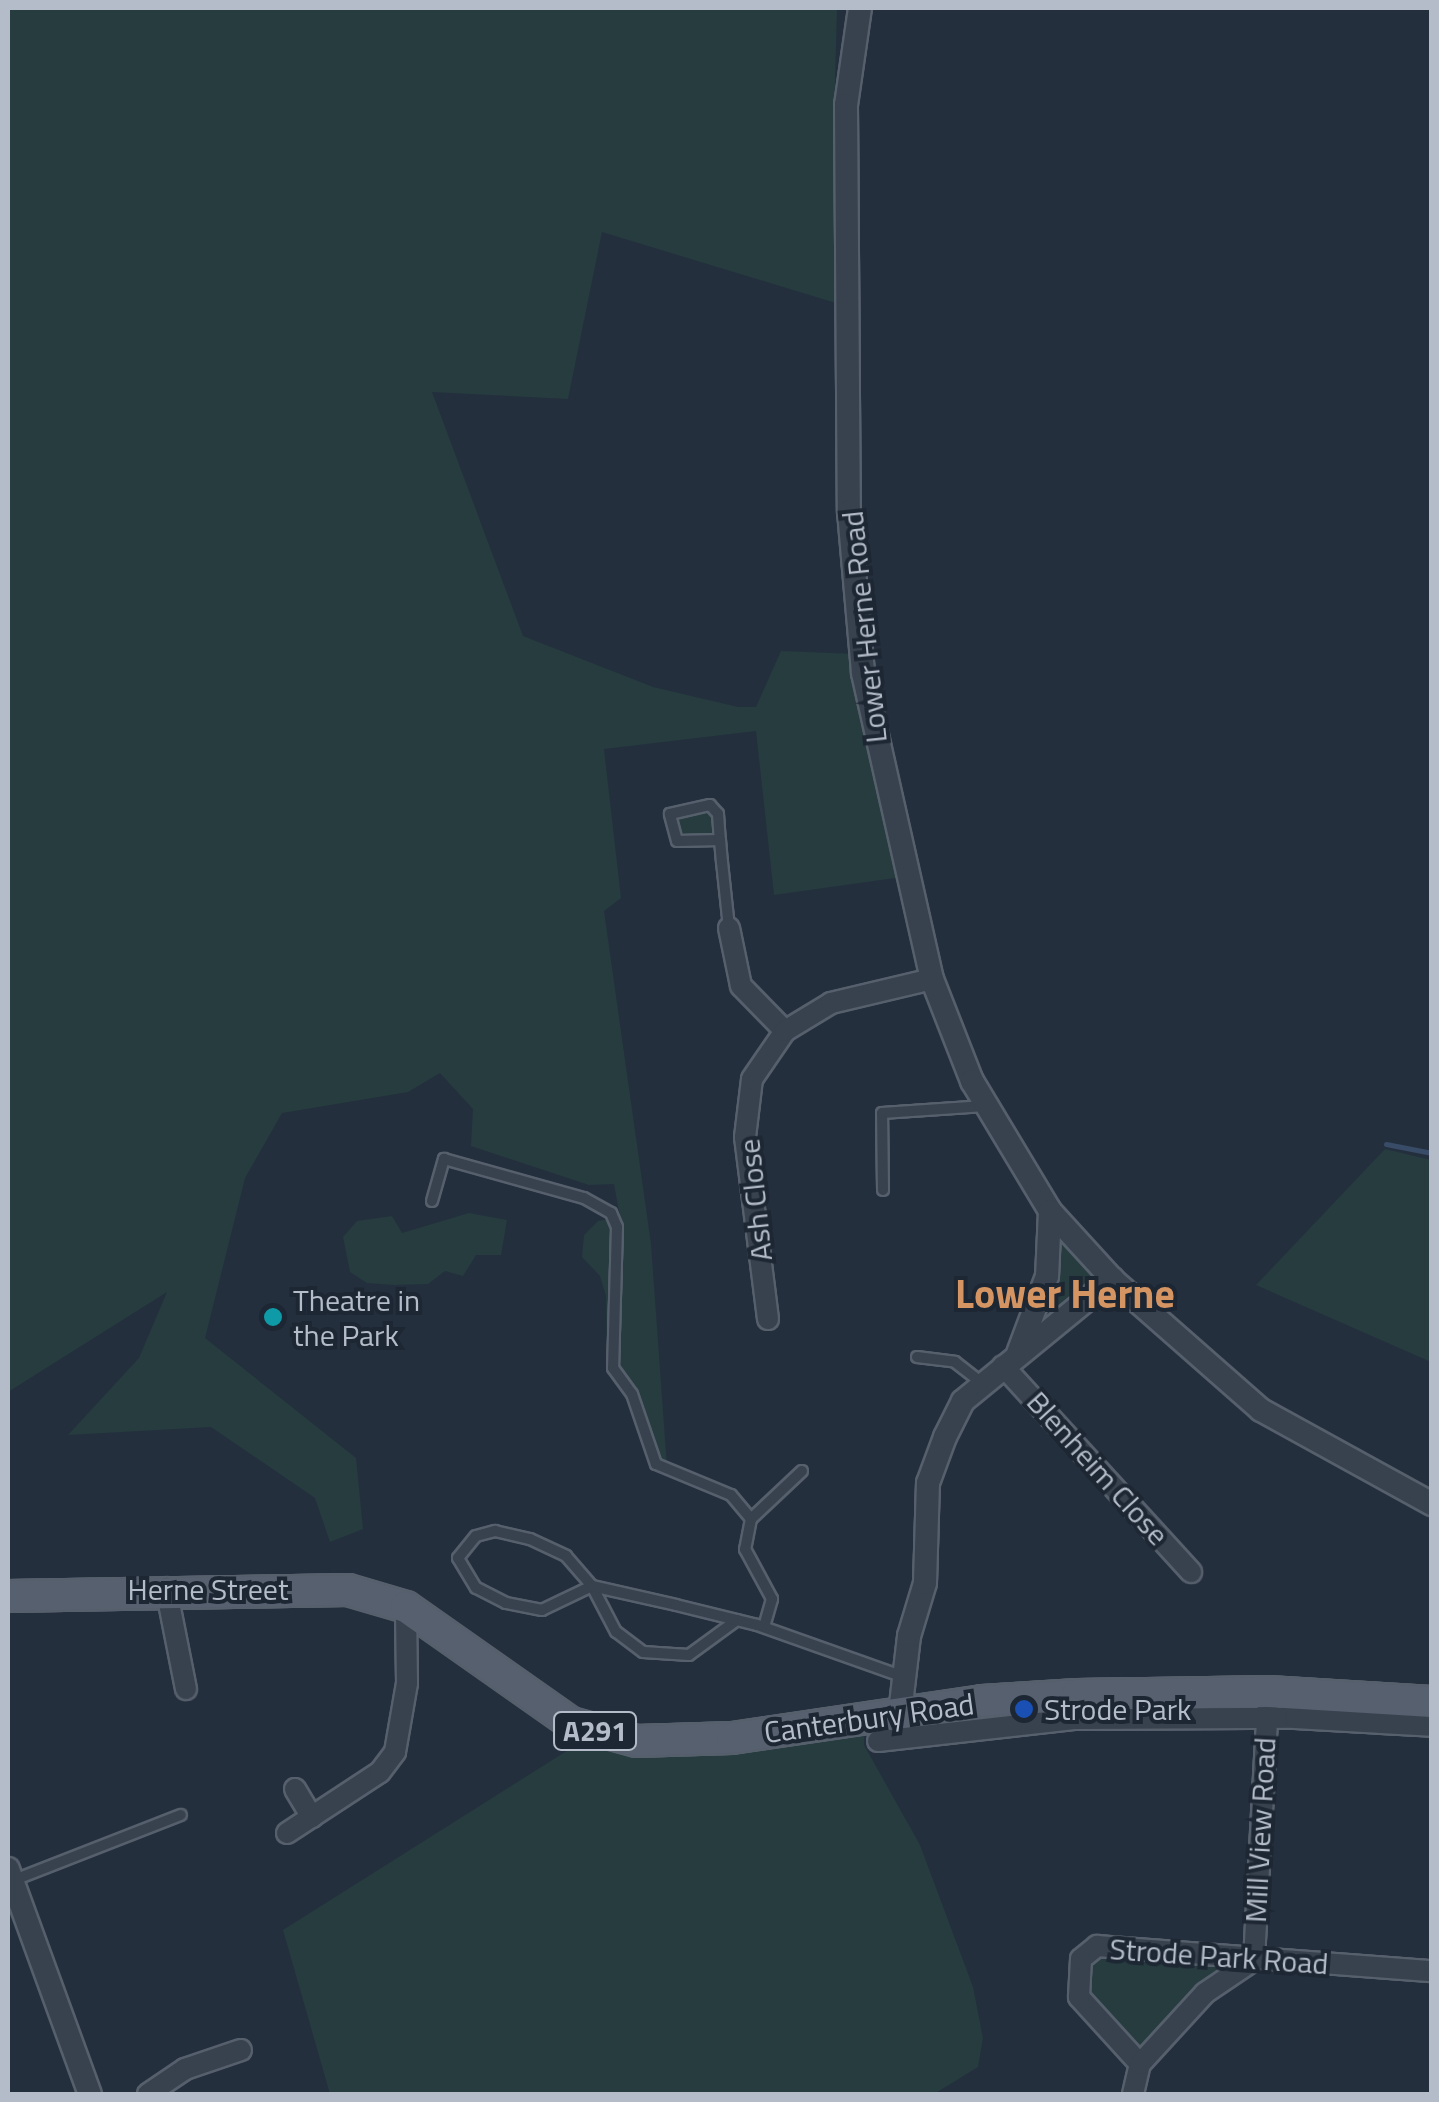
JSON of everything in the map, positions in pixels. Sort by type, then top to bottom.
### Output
[{"type":"main road","name":"Herne Street","points":[[8,1596],[166,1588],[348,1590],[406,1607]]},
{"type":"main road","name":"Canterbury Road","points":[[406,1607],[534,1700],[605,1734],[676,1744],[907,1734],[1077,1695],[1268,1705],[1432,1702]]},
{"type":"street","name":"Lower Herne Road","points":[[860,8],[846,105],[849,512],[875,742],[932,979],[986,1106],[1050,1211],[1112,1279],[1261,1410],[1432,1504]]},
{"type":"street","points":[[729,928],[741,986],[785,1031]]},
{"type":"street","name":"Ash Close","points":[[768,1319],[745,1138],[752,1079],[785,1031],[830,1003],[932,979]]},
{"type":"street","points":[[1011,1360],[1047,1276],[1050,1211]]},
{"type":"street","points":[[907,1734],[902,1676],[925,1583],[928,1482],[963,1401],[1112,1279]]},
{"type":"street","name":"Blenheim Close","points":[[1011,1360],[1191,1572]]},
{"type":"street","points":[[166,1588],[186,1690]]},
{"type":"street","points":[[287,1833],[380,1772],[396,1752],[407,1683],[406,1607]]},
{"type":"street","name":"Canterbury Road","points":[[1268,1705],[1432,1726]]},
{"type":"street","name":"Mill View Road","points":[[1133,2094],[1140,2064],[1205,1993],[1254,1960],[1268,1705]]},
{"type":"street","name":"Canterbury Road","points":[[878,1741],[907,1734]]},
{"type":"street","points":[[296,1789],[312,1817]]},
{"type":"street","points":[[8,1877],[90,2094]]},
{"type":"street","name":"Strode Park Road","points":[[1140,2064],[1078,1997],[1080,1959],[1097,1946],[1432,1971]]},
{"type":"street","points":[[148,2094],[185,2070],[240,2050]]},
{"type":"lane","points":[[720,840],[676,840],[670,814],[675,808],[710,805],[720,840],[729,928]]},
{"type":"lane","points":[[883,1190],[882,1113],[986,1106]]},
{"type":"lane","points":[[432,1201],[444,1159],[584,1198],[611,1213],[617,1227],[614,1368],[632,1394],[656,1464],[731,1495],[751,1520]]},
{"type":"lane","points":[[917,1357],[955,1362],[982,1383]]},
{"type":"lane","points":[[764,1628],[772,1598],[745,1549],[751,1520],[802,1472]]},
{"type":"lane","points":[[737,1620],[688,1654],[643,1652],[616,1632],[592,1586],[566,1556],[495,1531],[476,1536],[458,1558],[476,1588],[506,1603],[542,1610],[592,1586],[737,1620],[902,1676]]},
{"type":"lane","points":[[8,1877],[181,1815]]},
{"type":"green space","points":[[8,8],[837,8],[833,157],[839,304],[602,232],[568,399],[432,392],[523,636],[653,687],[738,707],[756,707],[781,651],[857,654],[916,875],[774,895],[756,731],[604,749],[621,898],[604,911],[651,1244],[667,1467],[656,1464],[659,1452],[646,1447],[646,1414],[607,1359],[606,1296],[600,1276],[582,1257],[584,1235],[598,1221],[620,1217],[614,1184],[589,1185],[471,1146],[473,1109],[440,1073],[408,1092],[282,1113],[245,1178],[205,1338],[356,1458],[363,1529],[330,1542],[315,1498],[211,1427],[68,1435],[139,1358],[167,1292],[8,1392]]},
{"type":"green space","points":[[710,805],[720,840],[677,841],[670,814],[675,808]]},
{"type":"green space","points":[[1385,1149],[1431,1160],[1431,1362],[1256,1285]]},
{"type":"green space","points":[[1050,1211],[1112,1279],[1018,1353]]},
{"type":"green space","points":[[469,1213],[507,1220],[501,1255],[476,1255],[463,1276],[445,1271],[428,1284],[394,1285],[367,1283],[350,1272],[343,1237],[357,1221],[392,1216],[402,1233]]},
{"type":"green space","points":[[865,1717],[864,1745],[920,1845],[973,1987],[983,2038],[978,2067],[934,2094],[330,2094],[283,1930],[584,1740]]},
{"type":"green space","points":[[1097,1946],[1254,1960],[1140,2064],[1079,1997]]},
{"type":"waterway","points":[[1386,1144],[1432,1153]]},
{"type":"place","name":"Theatre in the Park","points":[[273,1317]]},
{"type":"place","name":"Strode Park","points":[[1024,1709]]},
{"type":"district","name":"Lower Herne","points":[[1065,1294]]}]
